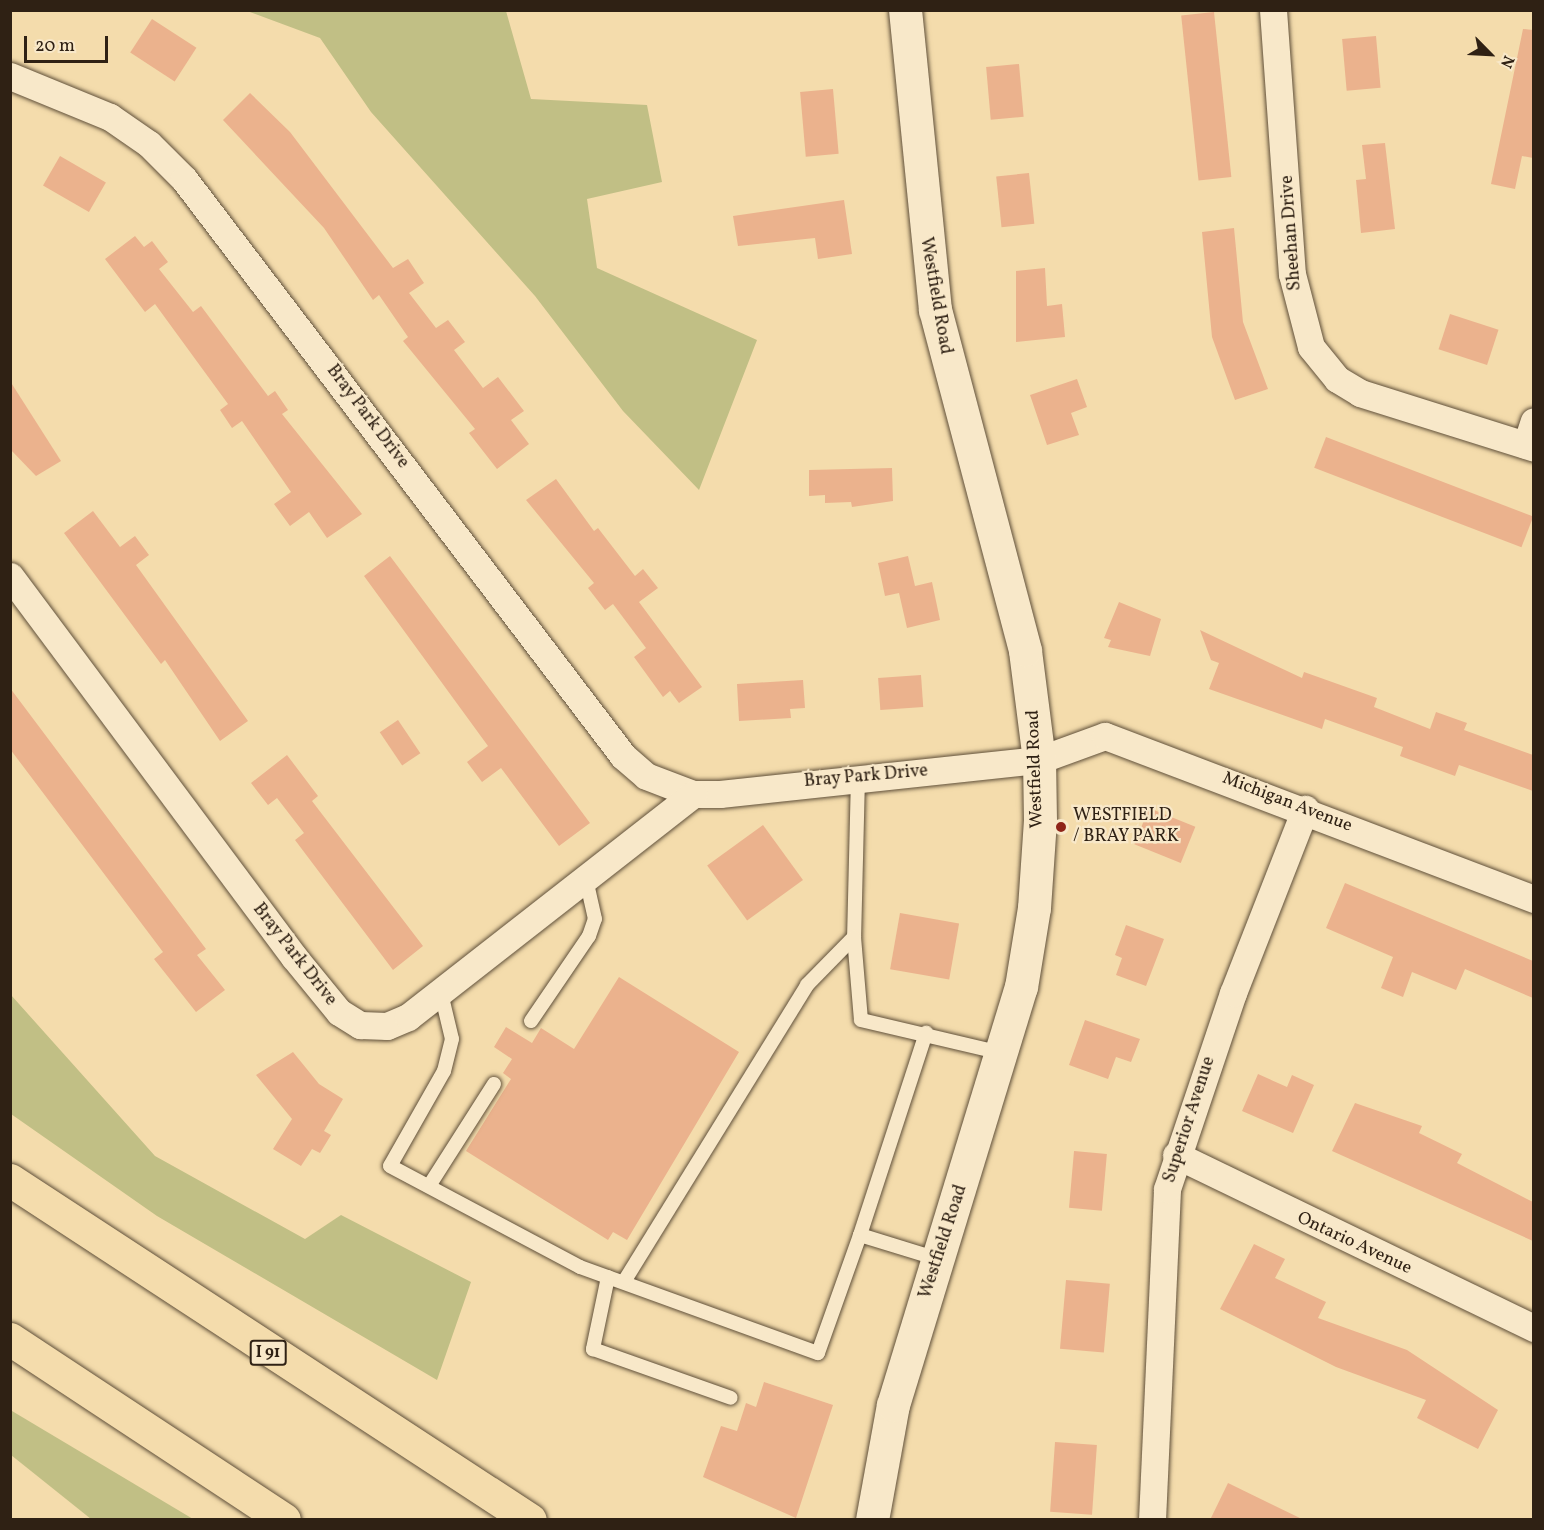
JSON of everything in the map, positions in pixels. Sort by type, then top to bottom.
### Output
[{"type":"highway","name":"I 91","points":[[10,1180],[530,1520]]},
{"type":"highway","points":[[10,1338],[284,1520]]},
{"type":"main road","name":"Westfield Road","points":[[872,1520],[893,1405],[1004,1054],[1035,908],[1039,759],[1014,599],[935,310],[905,10]]},
{"type":"street","name":"Sheehan Drive","points":[[1273,10],[1292,274],[1311,347],[1337,378],[1360,393],[1531,438]]},
{"type":"street","name":"Bray Park Drive","points":[[10,76],[111,117],[167,160],[240,245],[623,756],[646,776],[693,794],[1039,759]]},
{"type":"street","name":"Bray Park Drive","points":[[10,576],[339,1012],[360,1026],[387,1026],[441,993],[693,794]]},
{"type":"street","name":"Michigan Avenue","points":[[1039,759],[1106,736],[1305,809],[1533,899]]},
{"type":"street","name":"Superior Avenue","points":[[1152,1520],[1167,1189],[1176,1155],[1305,809]]},
{"type":"street","name":"Ontario Avenue","points":[[1176,1155],[1533,1328]]},
{"type":"lane","points":[[858,777],[854,937],[861,1020],[926,1033],[1004,1054]]},
{"type":"lane","points":[[531,1021],[589,936],[595,919],[586,879]]},
{"type":"lane","points":[[625,1280],[807,985],[854,937]]},
{"type":"lane","points":[[441,993],[452,1039],[444,1071],[390,1166],[608,1277],[625,1280],[818,1353],[860,1235],[926,1033]]},
{"type":"lane","points":[[429,1186],[494,1084]]},
{"type":"lane","points":[[860,1235],[938,1259]]},
{"type":"lane","points":[[608,1277],[593,1349],[731,1398]]},
{"type":"shaded area","points":[[247,11],[506,11],[531,99],[647,105],[662,182],[587,199],[597,268],[757,340],[699,490],[623,411],[535,296],[371,112],[320,38]]},
{"type":"shaded area","points":[[11,995],[155,1156],[305,1239],[341,1215],[471,1282],[437,1380],[157,1216],[11,1114]]},
{"type":"shaded area","points":[[10,1410],[193,1519],[91,1519],[11,1455]]},
{"type":"building","points":[[1214,12],[1231,177],[1199,181],[1181,15]]},
{"type":"building","points":[[152,19],[196,48],[175,81],[130,53]]},
{"type":"building","points":[[1523,29],[1533,30],[1533,158],[1522,156],[1515,189],[1491,184]]},
{"type":"building","points":[[1376,36],[1381,88],[1347,91],[1342,39]]},
{"type":"building","points":[[1019,64],[1024,117],[991,120],[986,67]]},
{"type":"building","points":[[833,89],[839,154],[806,157],[800,92]]},
{"type":"building","points":[[250,93],[290,132],[393,268],[408,259],[424,283],[409,293],[436,328],[448,320],[465,342],[454,350],[483,388],[498,377],[524,411],[511,420],[529,444],[497,469],[469,433],[475,429],[403,341],[408,337],[379,295],[373,300],[324,228],[223,120]]},
{"type":"building","points":[[1385,143],[1395,229],[1361,233],[1356,180],[1366,179],[1362,145]]},
{"type":"building","points":[[60,156],[106,182],[89,212],[43,185]]},
{"type":"building","points":[[1029,173],[1034,224],[1002,227],[996,176]]},
{"type":"building","points":[[844,200],[852,254],[818,259],[815,238],[738,246],[733,216]]},
{"type":"building","points":[[1234,228],[1243,322],[1268,389],[1235,400],[1212,337],[1202,232]]},
{"type":"building","points":[[135,236],[144,247],[152,241],[168,262],[159,269],[193,312],[201,306],[268,396],[275,391],[288,410],[282,414],[362,514],[327,538],[309,512],[290,526],[274,504],[291,492],[242,421],[232,428],[220,410],[228,404],[155,304],[145,312],[105,259]]},
{"type":"building","points":[[1045,268],[1047,306],[1062,304],[1065,337],[1016,342],[1016,271]]},
{"type":"building","points":[[1450,314],[1499,330],[1487,365],[1439,349]]},
{"type":"building","points":[[1077,379],[1087,407],[1071,413],[1079,435],[1047,445],[1030,395]]},
{"type":"building","points":[[10,381],[61,461],[36,476],[10,449]]},
{"type":"building","points":[[1326,437],[1533,517],[1521,547],[1314,468]]},
{"type":"building","points":[[892,468],[893,501],[852,507],[851,502],[825,503],[825,495],[809,496],[809,470]]},
{"type":"building","points":[[556,479],[594,531],[598,528],[635,576],[643,569],[658,588],[639,602],[702,687],[679,703],[670,691],[663,697],[634,657],[646,648],[613,604],[605,610],[588,588],[594,583],[526,500]]},
{"type":"building","points":[[93,511],[120,547],[135,536],[149,555],[136,565],[248,721],[220,741],[165,660],[161,664],[64,533]]},
{"type":"building","points":[[390,556],[590,823],[559,846],[501,768],[482,782],[467,762],[488,746],[364,576]]},
{"type":"building","points":[[908,556],[915,586],[932,582],[940,620],[907,628],[899,593],[885,596],[878,563]]},
{"type":"building","points":[[1119,602],[1161,619],[1150,656],[1108,647],[1111,640],[1104,638]]},
{"type":"building","points":[[1200,630],[1302,678],[1304,672],[1377,698],[1374,707],[1430,729],[1436,712],[1467,723],[1464,730],[1533,755],[1533,791],[1459,765],[1455,776],[1400,756],[1403,747],[1325,719],[1322,729],[1209,689],[1219,663],[1211,660]]},
{"type":"building","points":[[921,675],[923,707],[880,710],[878,678]]},
{"type":"building","points":[[803,680],[805,708],[790,709],[791,718],[739,721],[737,684]]},
{"type":"building","points":[[10,688],[206,949],[197,955],[225,990],[196,1012],[154,959],[163,952],[10,749]]},
{"type":"building","points":[[398,720],[420,753],[402,765],[380,732]]},
{"type":"building","points":[[287,755],[318,796],[312,801],[423,946],[393,970],[295,840],[304,833],[277,798],[268,805],[251,783]]},
{"type":"building","points":[[1149,808],[1195,827],[1181,863],[1134,844]]},
{"type":"building","points":[[763,825],[803,880],[747,921],[707,866]]},
{"type":"building","points":[[1345,883],[1533,961],[1533,998],[1465,969],[1456,990],[1412,972],[1403,997],[1381,988],[1393,957],[1326,928]]},
{"type":"building","points":[[900,913],[959,923],[949,980],[890,969]]},
{"type":"building","points":[[1126,925],[1164,939],[1146,986],[1116,975],[1122,958],[1115,955]]},
{"type":"building","points":[[619,977],[739,1052],[627,1240],[613,1232],[608,1240],[466,1151],[511,1079],[503,1073],[512,1059],[494,1047],[506,1027],[532,1043],[541,1028],[574,1049]]},
{"type":"building","points":[[1085,1020],[1140,1039],[1131,1062],[1116,1057],[1108,1079],[1069,1065]]},
{"type":"building","points":[[293,1052],[319,1084],[343,1099],[324,1131],[331,1135],[320,1153],[312,1149],[301,1166],[273,1149],[292,1119],[256,1075]]},
{"type":"building","points":[[1258,1074],[1287,1087],[1292,1075],[1314,1085],[1293,1133],[1242,1111]]},
{"type":"building","points":[[1355,1103],[1422,1126],[1419,1133],[1462,1154],[1457,1163],[1533,1202],[1533,1241],[1332,1151]]},
{"type":"building","points":[[1074,1151],[1107,1154],[1102,1211],[1069,1208]]},
{"type":"building","points":[[1254,1244],[1285,1259],[1275,1278],[1326,1302],[1318,1318],[1407,1350],[1498,1410],[1478,1449],[1417,1418],[1426,1400],[1336,1367],[1220,1309]]},
{"type":"building","points":[[1066,1280],[1110,1284],[1104,1353],[1060,1349]]},
{"type":"building","points":[[764,1382],[833,1405],[796,1518],[703,1477],[721,1426],[737,1431],[746,1403],[756,1407]]},
{"type":"building","points":[[1055,1442],[1097,1445],[1092,1515],[1050,1512]]},
{"type":"building","points":[[1228,1483],[1304,1520],[1210,1520]]},
{"type":"place","name":"WESTFIELD / BRAY PARK","points":[[1061,827]]}]
